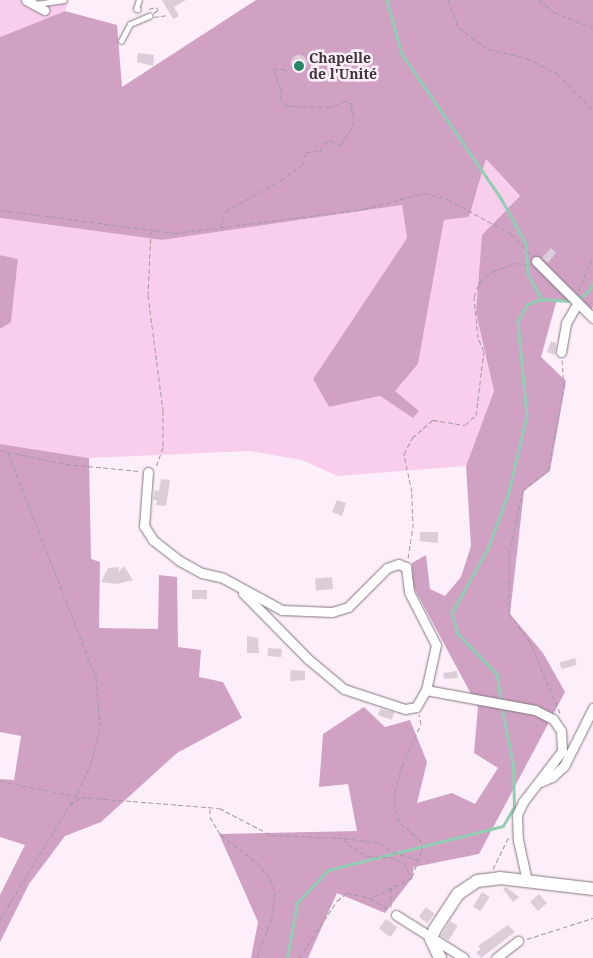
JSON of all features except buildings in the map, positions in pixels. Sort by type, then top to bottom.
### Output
[{"type":"street","points":[[30,2],[44,10]]},
{"type":"street","points":[[533,263],[593,318]]},
{"type":"street","points":[[561,352],[566,323],[575,302]]},
{"type":"street","points":[[148,472],[143,513],[144,526],[152,540],[202,574],[223,578],[282,610],[332,612],[348,607],[388,568],[398,564],[406,567],[409,592],[436,645],[426,690],[416,707],[405,709],[344,689],[238,587]]},
{"type":"street","points":[[426,690],[535,710],[553,719],[561,731],[563,744],[559,756],[520,808],[517,823],[528,882]]},
{"type":"street","points":[[539,782],[552,777],[564,766],[593,708]]},
{"type":"street","points":[[431,939],[458,894],[470,885],[489,878],[593,889]]},
{"type":"street","points":[[394,914],[464,958]]},
{"type":"street","points":[[431,939],[440,958]]},
{"type":"street","points":[[496,958],[518,941]]},
{"type":"lane","points":[[30,2],[64,0]]},
{"type":"lane","points":[[138,10],[136,9],[139,0]]},
{"type":"lane","points":[[121,41],[134,20],[149,16]]},
{"type":"path","points":[[448,0],[460,28],[488,50],[527,58],[557,74],[593,110]]},
{"type":"path","points":[[539,0],[554,12],[593,28]]},
{"type":"path","points":[[220,228],[226,211],[281,180],[303,164],[306,152],[320,151],[323,144],[330,140],[342,145],[353,125],[354,114],[350,108],[353,105],[346,101],[330,107],[287,106],[281,101],[281,88],[273,69],[284,69],[290,76]]},
{"type":"path","points":[[0,210],[175,233],[364,209],[424,192],[448,199],[527,248]]},
{"type":"path","points":[[0,450],[66,464],[148,472],[155,468],[161,455],[163,431],[161,372],[148,295],[152,231]]},
{"type":"path","points":[[575,302],[593,258]]},
{"type":"path","points":[[403,566],[411,553],[413,528],[412,492],[404,454],[412,438],[434,420],[465,425],[476,415],[484,351],[478,338],[474,297],[479,283],[493,272],[516,263],[525,265],[533,263]]},
{"type":"path","points":[[561,352],[564,387],[548,470],[523,490],[509,554],[509,613],[530,642],[562,717]]},
{"type":"path","points":[[0,920],[74,798],[92,761],[100,728],[96,677],[8,452]]},
{"type":"path","points":[[370,898],[412,878],[420,860],[421,841],[399,822],[394,808],[402,766],[421,724],[416,707]]},
{"type":"path","points":[[0,781],[81,797],[228,811],[271,834],[380,842],[393,852],[411,855],[420,860]]},
{"type":"path","points":[[69,805],[81,797]]},
{"type":"path","points":[[210,809],[210,817],[220,835],[256,862],[270,878],[275,893],[272,918],[257,958]]},
{"type":"path","points":[[489,878],[501,849],[517,823]]},
{"type":"path","points":[[344,838],[347,844],[367,856],[374,858],[389,857],[404,863],[412,878]]},
{"type":"path","points":[[391,888],[394,914]]},
{"type":"path","points":[[299,958],[337,901],[347,894],[370,898],[394,914]]},
{"type":"path","points":[[518,941],[593,918]]},
{"type":"shaded area","points":[[0,0],[69,0],[65,11],[0,37]]},
{"type":"shaded area","points":[[256,0],[593,0],[593,306],[590,315],[577,304],[557,299],[541,357],[566,381],[550,471],[524,491],[510,614],[543,653],[565,692],[479,854],[414,867],[412,878],[385,913],[337,893],[308,958],[251,958],[258,922],[219,834],[357,831],[348,784],[319,787],[323,734],[364,707],[385,727],[410,720],[427,762],[417,803],[452,793],[475,804],[498,768],[474,753],[478,707],[413,586],[412,563],[426,555],[430,589],[445,596],[461,577],[471,546],[466,466],[494,391],[476,313],[482,235],[520,196],[486,159],[469,217],[444,220],[418,364],[395,391],[419,411],[413,418],[380,396],[329,407],[313,379],[407,238],[402,205],[162,240],[0,218],[0,37],[65,11],[117,25],[122,87]]},
{"type":"shaded area","points":[[486,159],[520,197],[476,313],[494,391],[466,466],[337,476],[302,460],[250,451],[89,458],[0,444],[0,329],[11,321],[18,259],[0,255],[0,218],[162,240],[402,205],[407,238],[313,379],[329,407],[380,396],[413,418],[419,411],[394,391],[418,364],[444,220],[469,217]]},
{"type":"shaded area","points":[[0,255],[18,259],[11,322],[0,329]]},
{"type":"shaded area","points":[[0,444],[89,458],[91,559],[100,562],[99,628],[158,629],[159,575],[177,577],[178,647],[201,650],[199,677],[223,682],[242,718],[177,753],[101,822],[65,836],[29,884],[0,942],[0,895],[25,845],[0,837],[0,779],[14,780],[21,736],[0,732]]},
{"type":"waterway","points":[[387,0],[402,54],[501,198],[526,244],[528,274],[542,299],[527,305],[518,321],[527,416],[509,492],[488,549],[452,613],[458,634],[497,674],[501,700]]},
{"type":"waterway","points":[[578,299],[588,292],[593,282]]},
{"type":"waterway","points":[[542,299],[573,301]]},
{"type":"waterway","points":[[287,958],[297,903],[328,870],[503,826],[514,807],[513,765],[502,710]]},
{"type":"place","name":"Chapelle de l'Unité","points":[[299,66]]}]
